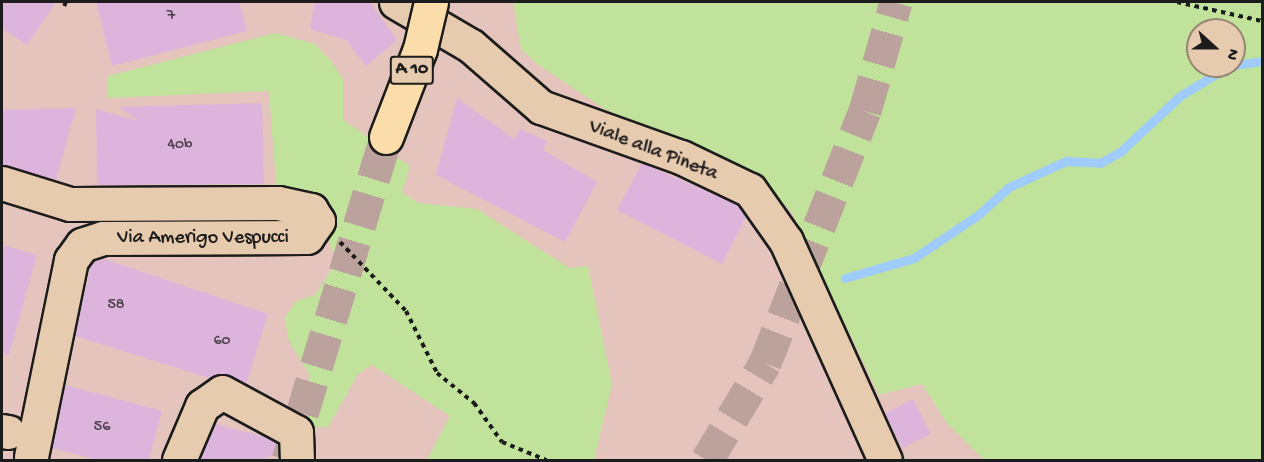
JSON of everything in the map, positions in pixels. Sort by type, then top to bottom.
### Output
[{"type":"highway","name":"A 10","points":[[386,137],[420,49],[430,2]]},
{"type":"street","name":"Viale alla Pineta","points":[[396,2],[471,46],[541,107],[681,158],[750,190],[786,241],[885,460]]},
{"type":"street","name":"Via Amerigo Vespucci","points":[[2,183],[70,204],[278,203],[311,210],[318,221],[315,231],[299,237],[103,238],[82,245],[71,260],[34,459]]},
{"type":"street","points":[[179,460],[202,406],[222,392],[296,432],[297,460]]},
{"type":"path","points":[[1177,2],[1263,21]]},
{"type":"path","points":[[315,231],[338,239],[376,274],[406,311],[437,373],[474,403],[502,442],[546,460]]},
{"type":"green space","points":[[513,2],[1262,2],[1262,460],[984,460],[946,422],[922,384],[879,395],[791,211],[761,183],[605,109],[537,64],[521,49]]},
{"type":"green space","points":[[275,33],[315,44],[331,61],[343,79],[343,120],[410,166],[402,192],[418,203],[477,209],[569,268],[588,266],[612,384],[594,460],[427,460],[450,416],[372,365],[358,374],[328,427],[307,427],[309,374],[288,339],[285,318],[296,301],[315,295],[337,262],[313,201],[297,189],[276,185],[269,91],[107,98],[108,76]]},
{"type":"building","points":[[2,2],[56,2],[27,45],[2,29]]},
{"type":"building","points":[[96,2],[239,2],[247,31],[112,66]]},
{"type":"building","points":[[315,2],[370,2],[397,40],[366,66],[346,40],[310,29]]},
{"type":"building","points":[[457,98],[514,139],[520,129],[547,141],[543,150],[597,182],[565,242],[436,175]]},
{"type":"building","points":[[262,103],[264,184],[97,185],[96,109],[139,121],[119,107]]},
{"type":"building","points":[[76,108],[56,180],[2,165],[2,110]]},
{"type":"building","points":[[642,163],[738,205],[746,217],[722,264],[617,210]]},
{"type":"building","points":[[2,245],[37,255],[9,355],[2,354]]},
{"type":"building","points":[[101,258],[268,314],[246,384],[222,373],[209,378],[75,336],[91,264]]},
{"type":"building","points":[[65,385],[162,411],[149,460],[98,460],[52,448]]},
{"type":"building","points":[[913,399],[931,434],[902,448],[884,414]]},
{"type":"building","points":[[215,424],[268,438],[278,443],[278,453],[260,460],[199,460]]},
{"type":"waterway","points":[[1246,63],[1262,61]]},
{"type":"waterway","points":[[845,278],[914,258],[978,215],[1009,187],[1066,161],[1100,163],[1120,152],[1180,96],[1209,78]]},
{"type":"tunnel","points":[[707,460],[765,363],[865,111],[896,2]]},
{"type":"tunnel","points":[[288,460],[386,137]]}]
